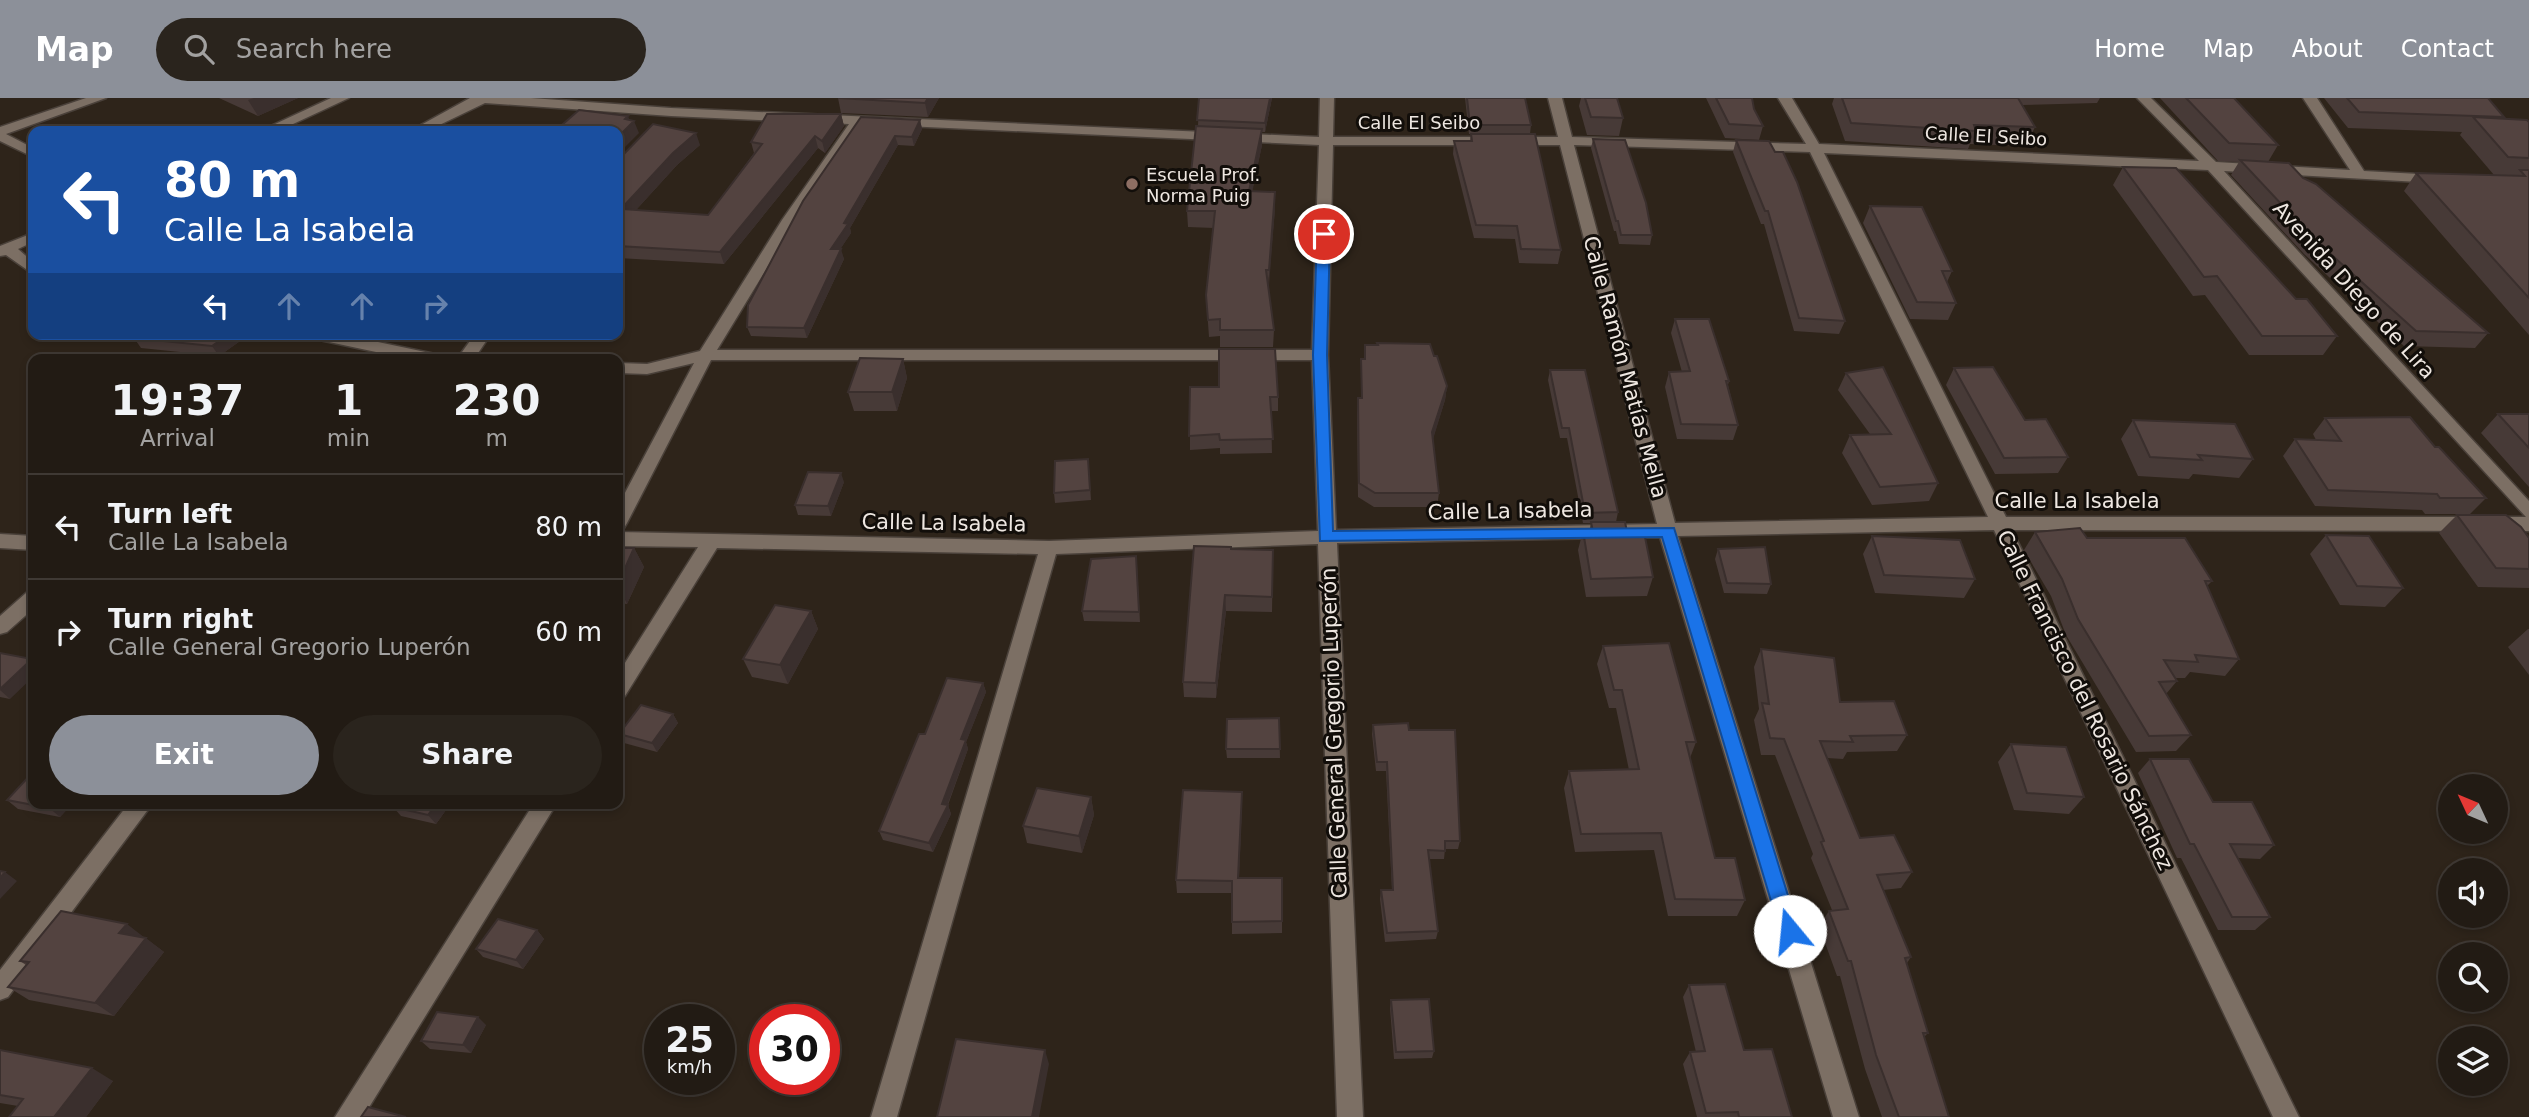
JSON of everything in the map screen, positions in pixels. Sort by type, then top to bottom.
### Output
[{"type":"street","points":[[0,133],[99,98]]},
{"type":"street","points":[[278,126],[342,98]]},
{"type":"street","points":[[426,126],[479,98]]},
{"type":"street","name":"Calle El Seibo","points":[[479,98],[549,100],[671,112],[1326,141],[1566,141],[1815,148],[2212,166],[2445,180]]},
{"type":"street","name":"Calle General Gregorio Luperón","points":[[1327,98],[1320,355],[1325,537],[1350,1117]]},
{"type":"street","name":"Calle Ramón Matías Mella","points":[[1555,98],[1668,531],[1846,1117]]},
{"type":"street","name":"Calle Francisco del Rosario Sánchez","points":[[1786,98],[1815,148],[2000,523],[2286,1117]]},
{"type":"street","name":"Avenida Diego de Lira","points":[[2144,98],[2212,166],[2529,512]]},
{"type":"street","points":[[2310,98],[2361,176]]},
{"type":"street","points":[[653,130],[671,112]]},
{"type":"street","points":[[623,513],[706,355],[789,220],[858,120]]},
{"type":"street","points":[[0,133],[28,150]]},
{"type":"street","points":[[4,251],[28,239]]},
{"type":"street","points":[[4,251],[28,266]]},
{"type":"street","points":[[344,340],[411,354]]},
{"type":"street","points":[[623,368],[647,369],[706,355],[1320,355]]},
{"type":"street","name":"Calle La Isabela","points":[[623,539],[1049,548],[1325,537],[2000,523],[2529,524]]},
{"type":"street","points":[[0,541],[28,543]]},
{"type":"street","points":[[623,682],[712,541]]},
{"type":"street","points":[[884,1117],[1049,548]]},
{"type":"street","points":[[0,627],[28,602]]},
{"type":"street","points":[[0,989],[137,809]]},
{"type":"street","points":[[348,1117],[542,809]]},
{"type":"building","points":[[838,98],[928,98],[925,103]]},
{"type":"building","points":[[1199,98],[1270,98],[1265,123],[1197,120]]},
{"type":"building","points":[[1467,98],[1525,98],[1531,125],[1470,125]]},
{"type":"building","points":[[1585,98],[1617,98],[1623,118],[1591,117]]},
{"type":"building","points":[[1716,98],[1752,98],[1754,109],[1763,126],[1729,124]]},
{"type":"building","points":[[1842,98],[2018,98],[2035,127],[1974,125],[1976,131],[1851,123]]},
{"type":"building","points":[[2186,98],[2234,98],[2278,145],[2229,143]]},
{"type":"building","points":[[2347,98],[2488,98],[2504,117],[2359,112]]},
{"type":"building","points":[[579,110],[628,116],[625,119],[634,121],[623,132],[623,126],[561,126]]},
{"type":"building","points":[[767,114],[841,114],[822,141],[815,136],[720,252],[623,246],[623,209],[708,215],[762,144],[751,142]]},
{"type":"building","points":[[861,117],[920,120],[912,137],[895,136],[844,223],[848,224],[831,249],[841,249],[804,328],[747,327],[748,305],[803,201]]},
{"type":"building","points":[[2473,117],[2527,120],[2529,158],[2508,157]]},
{"type":"building","points":[[653,124],[696,133],[673,153],[623,207],[623,155]]},
{"type":"building","points":[[1196,126],[1262,129],[1249,191],[1275,192],[1269,270],[1266,270],[1274,330],[1220,330],[1220,319],[1208,320],[1206,295],[1215,211],[1187,211]]},
{"type":"building","points":[[1471,134],[1535,134],[1561,250],[1521,249],[1517,226],[1476,225],[1454,141],[1472,141]]},
{"type":"building","points":[[1593,139],[1625,140],[1646,203],[1652,235],[1621,235]]},
{"type":"building","points":[[1736,140],[1769,141],[1775,152],[1783,152],[1797,182],[1845,321],[1799,318],[1768,211],[1765,211]]},
{"type":"building","points":[[2240,160],[2289,163],[2303,178],[2316,184],[2488,333],[2416,331],[2314,239]]},
{"type":"building","points":[[2123,167],[2176,168],[2296,299],[2307,299],[2337,336],[2262,336],[2217,276],[2204,277]]},
{"type":"building","points":[[2520,170],[2529,170],[2529,298],[2416,173],[2525,176]]},
{"type":"building","points":[[1870,206],[1922,207],[1952,271],[1942,271],[1956,303],[1917,302]]},
{"type":"building","points":[[1675,319],[1709,319],[1729,381],[1726,381],[1738,425],[1681,424],[1669,372],[1690,371]]},
{"type":"building","points":[[154,340],[220,340],[212,346]]},
{"type":"building","points":[[1377,343],[1430,344],[1434,356],[1437,356],[1447,386],[1432,432],[1439,493],[1375,493],[1359,483],[1358,398],[1362,398],[1361,359],[1365,359],[1365,345],[1378,345]]},
{"type":"building","points":[[1219,349],[1275,349],[1278,397],[1270,397],[1273,439],[1220,440],[1219,434],[1189,436],[1190,387],[1219,387]]},
{"type":"building","points":[[860,358],[903,359],[892,392],[848,392]]},
{"type":"building","points":[[1883,367],[1938,483],[1880,487],[1850,435],[1891,434],[1846,373]]},
{"type":"building","points":[[1993,367],[2025,420],[2046,419],[2068,457],[2004,458],[1954,368]]},
{"type":"building","points":[[1550,370],[1585,370],[1618,512],[1585,513],[1569,428],[1562,428]]},
{"type":"building","points":[[2498,414],[2529,414],[2529,448]]},
{"type":"building","points":[[2410,417],[2435,447],[2439,447],[2486,498],[2440,498],[2437,494],[2328,490],[2295,439],[2341,441],[2325,418]]},
{"type":"building","points":[[2133,420],[2235,424],[2253,459],[2198,455],[2202,460],[2150,457]]},
{"type":"building","points":[[1088,459],[1090,490],[1054,493],[1055,461]]},
{"type":"building","points":[[808,472],[841,473],[828,506],[795,505]]},
{"type":"building","points":[[2457,515],[2506,515],[2521,527],[2529,538],[2529,569],[2496,568]]},
{"type":"building","points":[[1591,522],[1625,522],[1627,532],[1644,532],[1653,577],[1591,579],[1583,531],[1593,532]]},
{"type":"building","points":[[2080,528],[2087,538],[2185,538],[2212,581],[2205,581],[2239,659],[2195,655],[2198,662],[2164,660],[2177,681],[2159,682],[2191,735],[2149,736],[2078,619],[2062,579],[2035,532]]},
{"type":"building","points":[[2326,535],[2369,536],[2403,588],[2357,586]]},
{"type":"building","points":[[1872,536],[1960,540],[1975,579],[1884,575]]},
{"type":"building","points":[[1194,546],[1273,550],[1272,597],[1225,595],[1216,683],[1183,682]]},
{"type":"building","points":[[1765,547],[1771,584],[1727,583],[1718,549]]},
{"type":"building","points":[[623,548],[634,548],[623,573]]},
{"type":"building","points":[[1136,556],[1139,612],[1082,611],[1091,559]]},
{"type":"building","points":[[775,605],[811,611],[780,665],[743,659]]},
{"type":"building","points":[[1669,643],[1696,742],[1686,742],[1715,858],[1735,858],[1745,900],[1675,899],[1661,833],[1581,834],[1569,771],[1639,769],[1622,690],[1614,690],[1603,646]]},
{"type":"building","points":[[1761,649],[1834,658],[1840,702],[1894,701],[1907,735],[1850,736],[1853,742],[1820,741],[1860,838],[1894,835],[1912,872],[1877,875],[1911,957],[1905,958],[1928,1033],[1923,1033],[1949,1117],[1899,1117],[1876,1055],[1851,961],[1848,961],[1829,911],[1848,909],[1784,739],[1770,738],[1762,703],[1769,704]]},
{"type":"building","points":[[0,653],[28,658],[28,663],[0,689]]},
{"type":"building","points":[[947,678],[983,683],[961,739],[966,740],[942,804],[948,805],[929,843],[879,831],[919,734],[925,734]]},
{"type":"building","points":[[641,705],[673,714],[652,743],[623,735],[623,729]]},
{"type":"building","points":[[1279,718],[1280,749],[1226,749],[1227,719]]},
{"type":"building","points":[[1408,723],[1409,730],[1455,730],[1460,841],[1445,841],[1445,851],[1428,850],[1438,931],[1387,933],[1381,890],[1393,890],[1387,762],[1377,762],[1373,725]]},
{"type":"building","points":[[2011,744],[2066,747],[2084,797],[2027,793]]},
{"type":"building","points":[[2150,759],[2189,759],[2213,802],[2252,802],[2274,845],[2230,844],[2270,917],[2232,917],[2194,844],[2190,844]]},
{"type":"building","points":[[28,777],[28,804],[7,800]]},
{"type":"building","points":[[1037,788],[1091,797],[1079,836],[1023,826]]},
{"type":"building","points":[[1183,790],[1242,792],[1238,878],[1282,878],[1282,921],[1232,922],[1232,881],[1176,880]]},
{"type":"building","points":[[402,809],[432,809],[428,815]]},
{"type":"building","points":[[61,911],[127,924],[119,933],[146,938],[95,1003],[8,987],[29,962],[20,961]]},
{"type":"building","points":[[498,919],[537,930],[516,960],[476,949]]},
{"type":"building","points":[[1725,984],[1744,1050],[1772,1049],[1792,1117],[1739,1117],[1738,1112],[1706,1113],[1690,1052],[1705,1051],[1689,985]]},
{"type":"building","points":[[1429,999],[1434,1051],[1396,1052],[1391,1000]]},
{"type":"building","points":[[437,1012],[478,1017],[463,1045],[421,1041]]},
{"type":"building","points":[[956,1039],[1045,1050],[1032,1117],[937,1117]]},
{"type":"building","points":[[0,1050],[92,1068],[54,1117],[9,1117],[23,1099],[0,1095]]},
{"type":"building","points":[[368,1107],[406,1117],[361,1117]]},
{"type":"place","name":"Escuela Prof. Norma Puig","points":[[1132,184]]},
{"type":"route","points":[[1324,234],[1320,355],[1325,537],[1668,531],[1790,931]]}]
